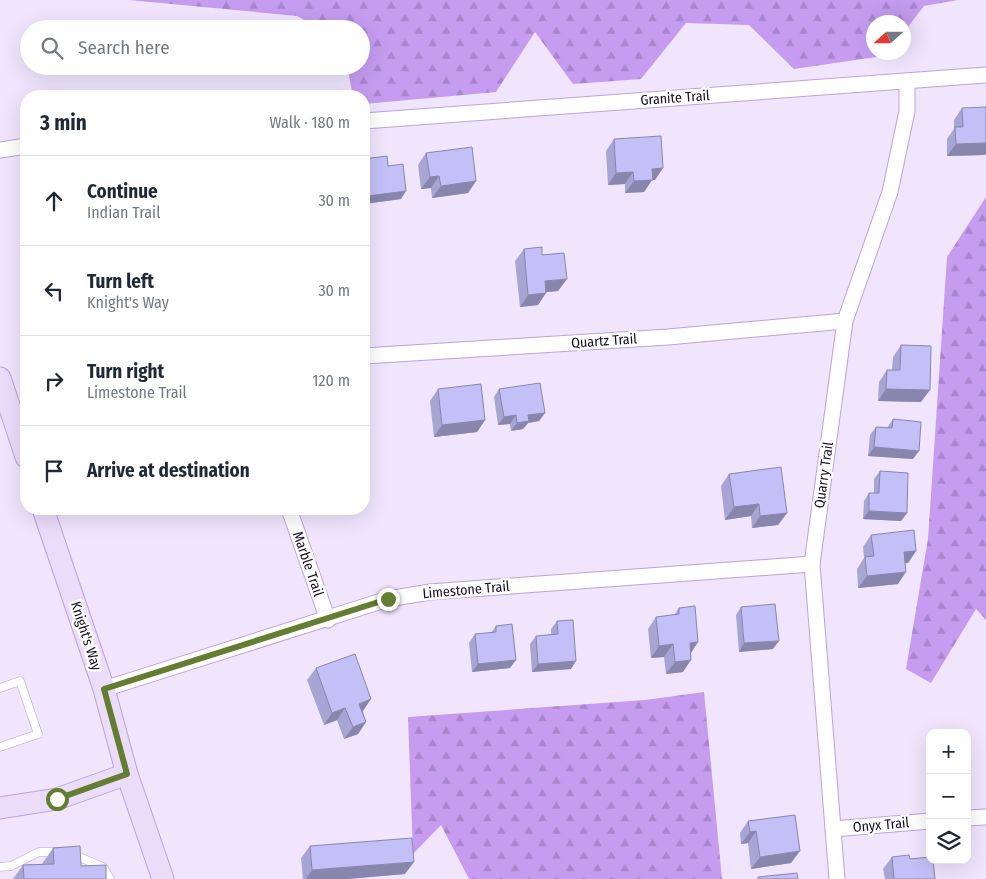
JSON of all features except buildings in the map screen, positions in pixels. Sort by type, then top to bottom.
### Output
[{"type":"main road","points":[[0,378],[20,439]]},
{"type":"main road","name":"Knight's Way","points":[[46,515],[104,689],[127,774],[163,879]]},
{"type":"main road","points":[[0,808],[57,799],[127,774]]},
{"type":"street","name":"Granite Trail","points":[[370,122],[986,75]]},
{"type":"street","name":"Quarry Trail","points":[[836,879],[812,564],[845,321],[890,192],[907,111],[907,81]]},
{"type":"street","points":[[0,150],[20,147]]},
{"type":"street","name":"Quartz Trail","points":[[370,356],[668,336],[845,321]]},
{"type":"street","name":"Marble Trail","points":[[291,515],[328,620]]},
{"type":"street","name":"Limestone Trail","points":[[104,689],[328,620],[388,599],[430,592],[812,564]]},
{"type":"street","points":[[971,818],[986,817]]},
{"type":"street","name":"Onyx Trail","points":[[833,829],[926,821]]},
{"type":"lane","points":[[0,688],[20,681],[38,734],[0,747]]},
{"type":"lane","points":[[0,867],[11,866],[39,852],[67,852],[104,867],[110,879]]},
{"type":"green space","points":[[129,0],[958,0],[924,6],[911,23],[911,15],[866,15],[866,58],[794,69],[749,25],[686,23],[641,79],[573,84],[535,32],[496,92],[370,103],[370,90],[352,90],[349,75],[370,75],[370,20],[304,20],[297,16]]},
{"type":"green space","points":[[986,197],[986,620],[976,609],[931,683],[906,669],[928,539],[947,257]]},
{"type":"green space","points":[[704,692],[722,879],[469,879],[441,825],[413,854],[408,717],[645,700]]},
{"type":"route","points":[[57,799],[127,774],[104,689],[328,620],[388,599]]}]
